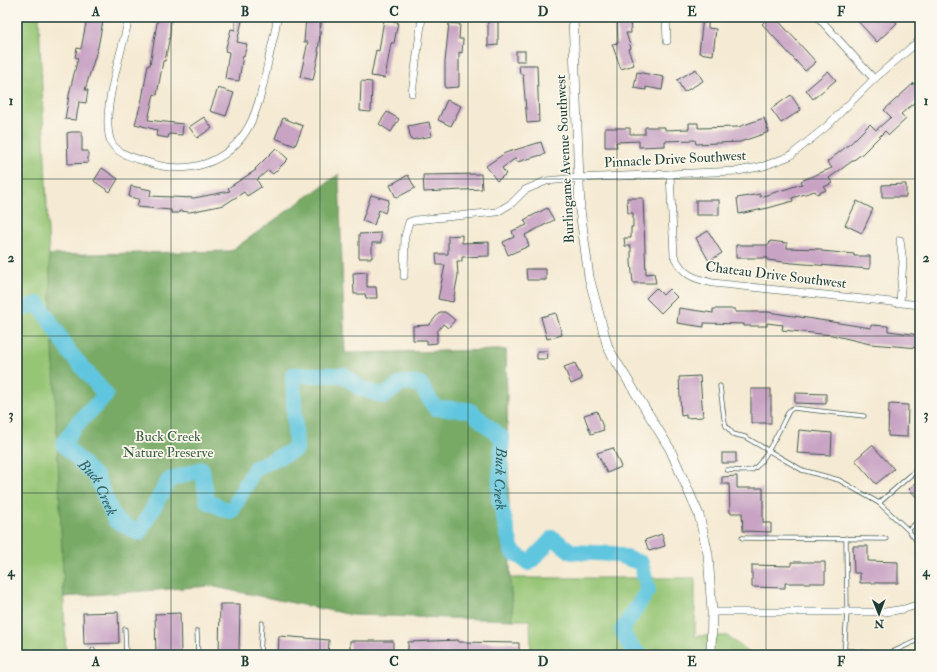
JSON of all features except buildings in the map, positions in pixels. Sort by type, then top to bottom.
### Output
[{"type":"street","points":[[129,17],[110,102],[107,123],[110,140],[123,154],[154,165],[174,168],[195,167],[226,154],[249,125],[267,68],[277,17]]},
{"type":"street","points":[[412,93],[422,17]]},
{"type":"street","name":"Burlingame Avenue Southwest","points":[[572,17],[580,210],[589,277],[608,348],[670,449],[699,515],[708,554],[712,612],[711,655]]},
{"type":"street","points":[[666,17],[667,41]]},
{"type":"street","points":[[818,17],[874,79]]},
{"type":"street","name":"Pinnacle Drive Southwest","points":[[404,276],[405,236],[409,222],[422,218],[497,212],[512,203],[525,190],[546,181],[578,178],[738,171],[764,166],[790,156],[827,126],[874,79],[920,40]]},
{"type":"street","name":"Chateau Drive Southwest","points":[[670,174],[674,256],[680,267],[692,277],[713,283],[920,305]]},
{"type":"street","points":[[900,240],[903,262],[900,302]]},
{"type":"street","points":[[712,612],[885,612],[904,609],[920,604]]},
{"type":"lane","points":[[720,386],[726,426],[733,434],[745,437],[769,450],[780,459],[802,470],[838,480],[879,503],[908,530],[920,545]]},
{"type":"lane","points":[[727,470],[752,470],[769,450],[789,411],[793,408],[864,416]]},
{"type":"lane","points":[[879,503],[920,467]]},
{"type":"lane","points":[[908,530],[920,520]]},
{"type":"lane","points":[[742,538],[886,539]]},
{"type":"lane","points":[[844,655],[847,612],[846,538]]},
{"type":"lane","points":[[260,655],[262,623]]},
{"type":"lane","points":[[125,629],[126,655]]},
{"type":"lane","points":[[197,631],[198,655]]},
{"type":"lane","points":[[844,650],[886,655],[920,639]]},
{"type":"lane","points":[[93,650],[93,655]]},
{"type":"green space","name":"Buck Creek Nature Preserve","points":[[17,17],[39,17],[49,255],[231,252],[233,356],[506,350],[510,578],[695,578],[695,636],[727,636],[752,655],[531,655],[530,620],[513,620],[511,607],[465,548],[63,584],[66,655],[17,655]]},
{"type":"green space","name":"Buck Creek Nature Preserve","points":[[339,174],[345,353],[506,350],[510,578],[513,620],[352,615],[210,586],[64,597],[49,255],[231,251]]},
{"type":"waterway","name":"Buck Creek","points":[[17,310],[39,304],[70,353],[106,395],[77,424],[63,444],[97,478],[115,520],[139,533],[169,480],[202,469],[207,501],[231,512],[255,468],[296,449],[293,375],[344,375],[360,388],[384,396],[402,383],[420,384],[435,408],[469,410],[502,438],[499,498],[512,551],[529,563],[553,538],[572,552],[615,554],[641,563],[648,590],[622,630],[629,645],[640,655]]}]
